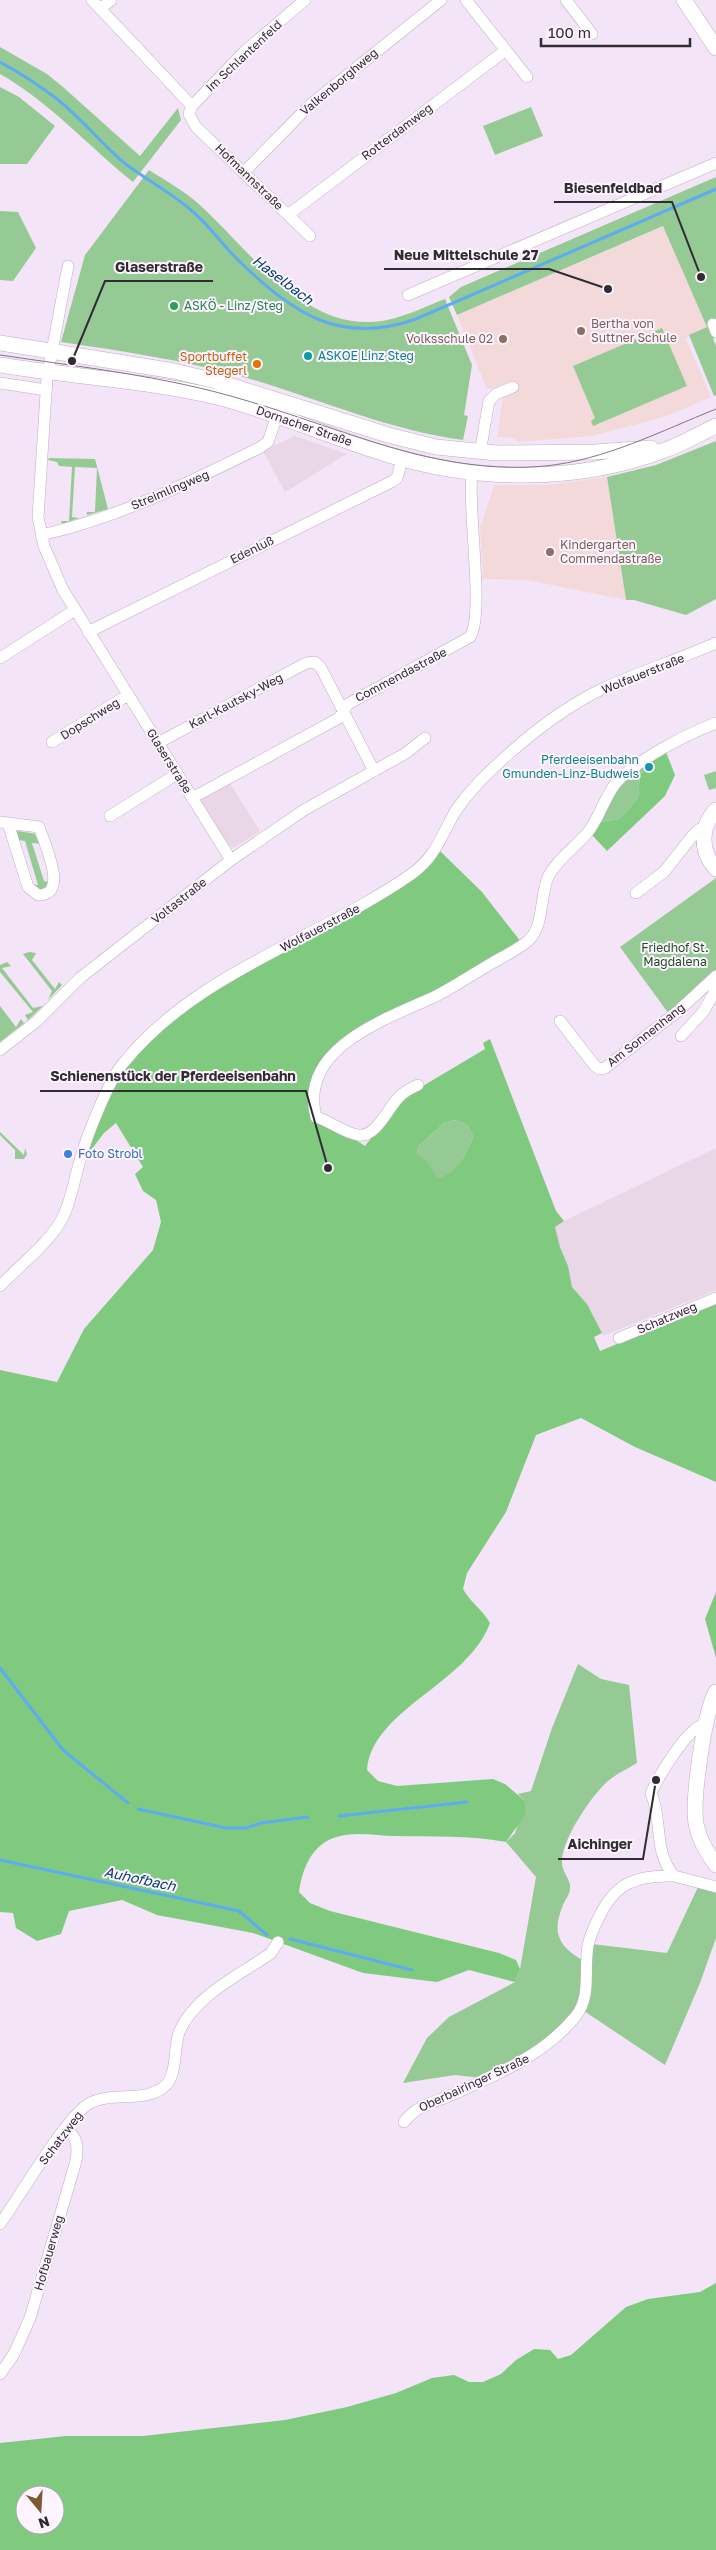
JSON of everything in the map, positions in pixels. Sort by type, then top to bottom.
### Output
[{"type":"street","points":[[96,4],[111,0]]},
{"type":"street","name":"Im Schlantenfeld","points":[[191,111],[245,51],[306,0]]},
{"type":"street","name":"Valkenborghweg","points":[[244,172],[311,104],[441,0]]},
{"type":"street","points":[[466,0],[527,77]]},
{"type":"street","points":[[566,0],[592,34]]},
{"type":"street","points":[[684,0],[716,48]]},
{"type":"street","name":"Hofmannstraße","points":[[96,4],[191,111],[196,127],[310,236]]},
{"type":"street","name":"Rotterdamweg","points":[[288,215],[506,50]]},
{"type":"street","points":[[408,295],[716,163]]},
{"type":"street","name":"Glaserstraße","points":[[68,266],[51,351],[46,390],[38,511],[40,535],[58,581],[75,610],[231,860]]},
{"type":"street","name":"Dornacher Straße","points":[[0,342],[174,371],[216,380],[404,440],[480,453],[606,459]]},
{"type":"street","name":"Dornacher Straße","points":[[0,365],[195,392],[277,416],[402,459],[472,472],[558,473],[692,438],[716,426]]},
{"type":"street","points":[[0,383],[46,390]]},
{"type":"street","points":[[480,453],[490,401],[496,394],[513,387]]},
{"type":"street","name":"Streimlingweg","points":[[40,535],[70,528],[148,501],[259,448],[268,442],[277,416]]},
{"type":"street","name":"Edenluß","points":[[88,632],[393,481],[397,478],[402,459]]},
{"type":"street","name":"Commendastraße","points":[[192,798],[338,718],[348,704],[462,642],[473,632],[477,607],[470,499],[472,472]]},
{"type":"street","points":[[0,658],[75,610]]},
{"type":"street","name":"Wolfauerstraße","points":[[0,1286],[59,1224],[70,1197],[82,1154],[112,1079],[121,1066],[158,1028],[221,980],[352,911],[415,872],[435,852],[456,811],[468,794],[515,748],[563,712],[604,688],[716,643]]},
{"type":"street","name":"Karl-Kautsky-Weg","points":[[158,743],[306,663],[315,662],[321,668],[342,712]]},
{"type":"street","name":"Dopschweg","points":[[52,742],[128,695]]},
{"type":"street","points":[[342,712],[374,771]]},
{"type":"street","points":[[418,1085],[400,1096],[375,1128],[365,1135],[354,1134],[327,1120],[316,1117],[313,1102],[316,1081],[325,1065],[335,1054],[366,1028],[436,996],[528,941],[537,923],[542,895],[550,874],[592,827],[616,784],[670,745],[716,724]]},
{"type":"street","name":"Voltastraße","points":[[0,1050],[37,1021],[80,978],[231,860],[272,830],[416,747],[425,738]]},
{"type":"street","points":[[110,816],[177,774]]},
{"type":"street","points":[[716,810],[704,830],[703,839],[706,855],[716,869]]},
{"type":"street","points":[[4,823],[39,827],[55,878],[54,888],[47,894],[34,894],[28,887],[4,823]]},
{"type":"street","points":[[636,893],[664,872],[694,834],[700,829],[704,830]]},
{"type":"street","name":"Am Sonnenhang","points":[[560,1021],[594,1066],[599,1069],[605,1068],[677,1012],[716,976]]},
{"type":"street","name":"Am Sonnenhang","points":[[681,1036],[704,1011],[716,989]]},
{"type":"street","name":"Schatzweg","points":[[619,1338],[716,1298]]},
{"type":"street","points":[[716,1692],[706,1724],[696,1800],[696,1822],[702,1842],[716,1865]]},
{"type":"street","points":[[674,1876],[661,1854],[657,1807],[651,1793],[657,1779],[689,1734],[698,1726],[706,1724]]},
{"type":"street","name":"Oberbairinger Straße","points":[[404,2122],[419,2107],[440,2100],[514,2066],[531,2057],[556,2037],[583,2006],[586,1996],[589,1942],[607,1901],[615,1891],[638,1880],[660,1875],[674,1876],[716,1887]]},
{"type":"street","name":"Schatzweg","points":[[0,2224],[74,2117],[91,2103],[112,2097],[149,2093],[163,2088],[171,2077],[177,2038],[187,2018],[207,1997],[271,1953],[278,1942]]},
{"type":"street","name":"Hofbauerweg","points":[[0,2374],[14,2354],[30,2318],[76,2161],[77,2144],[71,2132],[66,2129]]},
{"type":"shaded area","name":"Bertha von Suttner Schule","points":[[664,226],[707,327],[689,335],[686,339],[711,397],[664,417],[592,436],[519,442],[513,438],[497,437],[503,396],[514,391],[510,381],[490,389],[486,387],[457,315]]},
{"type":"shaded area","points":[[295,436],[347,454],[285,492],[263,451]]},
{"type":"shaded area","name":"Kindergarten Commendastraße","points":[[607,477],[626,600],[527,580],[483,579],[480,525],[494,485],[546,485]]},
{"type":"shaded area","points":[[229,782],[260,831],[234,848],[229,846],[199,798]]},
{"type":"shaded area","points":[[716,1148],[716,1290],[603,1336],[587,1304],[572,1287],[568,1266],[560,1247],[555,1227]]},
{"type":"green space","points":[[0,47],[47,74],[140,156],[178,108],[181,120],[133,182],[53,111],[19,85],[0,74]]},
{"type":"green space","points":[[0,87],[19,97],[55,126],[27,164],[0,164]]},
{"type":"green space","points":[[531,107],[543,136],[495,155],[483,126]]},
{"type":"green space","name":"ASKÖ - Linz/Steg","points":[[149,170],[177,187],[196,202],[284,287],[307,303],[332,316],[358,322],[387,320],[445,299],[472,365],[464,415],[468,416],[463,440],[406,429],[378,421],[268,384],[218,370],[152,356],[61,342],[85,255]]},
{"type":"green space","points":[[716,177],[716,337],[713,339],[716,346],[716,395],[714,396],[689,335],[707,327],[663,226],[457,315],[449,297],[461,287]]},
{"type":"green space","points":[[0,211],[18,212],[36,248],[13,281],[0,280]]},
{"type":"green space","points":[[662,328],[687,386],[593,426],[591,421],[595,418],[573,366]]},
{"type":"green space","points":[[716,441],[716,599],[686,615],[634,600],[626,600],[607,477],[656,465]]},
{"type":"green space","points":[[49,458],[95,459],[108,509],[87,515],[87,512],[95,512],[97,468],[75,467],[72,517],[79,518],[62,524],[61,521],[69,521],[72,467],[59,466],[57,462],[48,460]]},
{"type":"green space","points":[[666,752],[675,775],[665,796],[607,851],[591,834],[600,822],[619,819],[638,798],[640,775],[651,760]]},
{"type":"green space","points":[[651,760],[640,775],[638,798],[619,819],[600,822],[616,789],[628,776]]},
{"type":"green space","points":[[716,771],[716,788],[709,790],[704,775]]},
{"type":"green space","points":[[16,832],[37,834],[41,844],[32,843],[44,881],[53,883],[44,892],[29,884],[38,885],[25,841],[17,840]]},
{"type":"green space","points":[[440,851],[482,892],[521,942],[326,1060],[311,1107],[365,1146],[401,1099],[485,1049],[483,1043],[490,1039],[556,1211],[564,1221],[555,1227],[560,1247],[568,1266],[572,1287],[587,1304],[602,1333],[594,1337],[600,1351],[716,1303],[716,1482],[635,1447],[581,1418],[536,1435],[506,1512],[467,1573],[463,1589],[490,1623],[479,1644],[462,1663],[402,1713],[385,1730],[373,1749],[367,1770],[378,1781],[397,1786],[493,1779],[505,1784],[525,1801],[525,1815],[506,1842],[465,1837],[364,1834],[339,1836],[324,1843],[312,1854],[302,1876],[299,1892],[310,1903],[330,1911],[499,1953],[516,1960],[520,1969],[515,1982],[469,1970],[437,1982],[363,1973],[253,1933],[157,1915],[122,1900],[69,1911],[61,1934],[37,1941],[16,1928],[13,1913],[0,1912],[0,1370],[57,1382],[84,1329],[153,1250],[161,1222],[156,1200],[143,1191],[135,1174],[143,1167],[116,1123],[104,1133],[85,1158],[116,1079],[161,1029],[214,989],[272,956]],"holes":[[[453,1120],[464,1123],[473,1137],[457,1167],[438,1179],[426,1160],[417,1154],[418,1147],[444,1123]]]},
{"type":"green space","name":"Friedhof St. Magdalena","points":[[716,878],[716,970],[669,1014],[620,947]]},
{"type":"green space","points":[[29,952],[36,953],[32,960],[55,989],[59,982],[62,985],[48,1000],[52,991],[23,954]]},
{"type":"green space","points":[[7,962],[11,966],[2,968],[33,1008],[43,1006],[28,1020],[25,1015],[33,1012],[0,972],[0,965]]},
{"type":"green space","points":[[0,1006],[16,1027],[21,1019],[24,1023],[0,1042]]},
{"type":"green space","points":[[453,1120],[466,1125],[473,1137],[457,1167],[438,1180],[417,1154],[418,1147],[444,1123]]},
{"type":"green space","points":[[0,1132],[24,1155],[25,1148],[27,1154],[24,1159],[15,1159],[15,1150],[0,1135]]},
{"type":"green space","points":[[716,1592],[716,1658],[705,1619]]},
{"type":"green space","points":[[578,1664],[601,1679],[629,1685],[637,1763],[611,1778],[601,1788],[579,1818],[567,1840],[564,1851],[562,1864],[570,1888],[559,1915],[558,1931],[563,1945],[584,1961],[581,2005],[552,2038],[483,2078],[455,2075],[403,2083],[427,2038],[449,2017],[515,1982],[520,1969],[536,1877],[506,1842],[515,1833],[525,1801],[518,1794],[531,1791],[552,1728]]},
{"type":"green space","points":[[698,1887],[716,1891],[716,1938],[700,1983],[665,2065],[584,2011],[592,1944],[667,1953]]},
{"type":"green space","points":[[716,2283],[716,2550],[0,2550],[0,2443],[66,2436],[143,2436],[285,2420],[347,2407],[396,2393],[432,2378],[454,2375],[469,2382],[483,2382],[501,2374],[516,2360],[534,2349],[550,2350],[558,2359],[571,2355],[626,2307],[648,2299],[700,2292]]},
{"type":"waterway","name":"Haselbach","points":[[0,62],[29,79],[57,99],[123,162],[191,210],[238,260],[278,295],[298,309],[319,320],[340,326],[363,329],[388,326],[416,319],[716,189]]},
{"type":"waterway","points":[[0,1668],[63,1750],[128,1803]]},
{"type":"waterway","points":[[339,1816],[467,1802]]},
{"type":"waterway","points":[[138,1809],[226,1828],[246,1828],[261,1823],[308,1817]]},
{"type":"waterway","name":"Auhofbach","points":[[0,1860],[239,1911],[267,1935]]},
{"type":"waterway","name":"Auhofbach","points":[[290,1939],[412,1970]]},
{"type":"tram line","points":[[0,355],[182,384],[241,399],[353,436],[428,457],[466,464],[505,467],[545,466],[589,458],[716,409]]},
{"type":"place","name":"Biesenfeldbad","points":[[701,277]]},
{"type":"place","name":"Neue Mittelschule 27","points":[[608,289]]},
{"type":"place","name":"ASKÖ - Linz/Steg","points":[[174,306]]},
{"type":"place","name":"Bertha von Suttner Schule","points":[[581,331]]},
{"type":"place","name":"Volksschule 02","points":[[503,339]]},
{"type":"place","name":"ASKOE Linz Steg","points":[[308,356]]},
{"type":"place","name":"Glaserstraße","points":[[72,361]]},
{"type":"place","name":"Sportbuffet Stegerl","points":[[257,364]]},
{"type":"place","name":"Kindergarten Commendastraße","points":[[550,552]]},
{"type":"place","name":"Pferdeeisenbahn Gmunden-Linz-Budweis","points":[[649,767]]},
{"type":"place","name":"Foto Strobl","points":[[68,1154]]},
{"type":"place","name":"Schienenstück der Pferdeeisenbahn","points":[[328,1168]]},
{"type":"place","name":"Aichinger","points":[[656,1780]]}]
